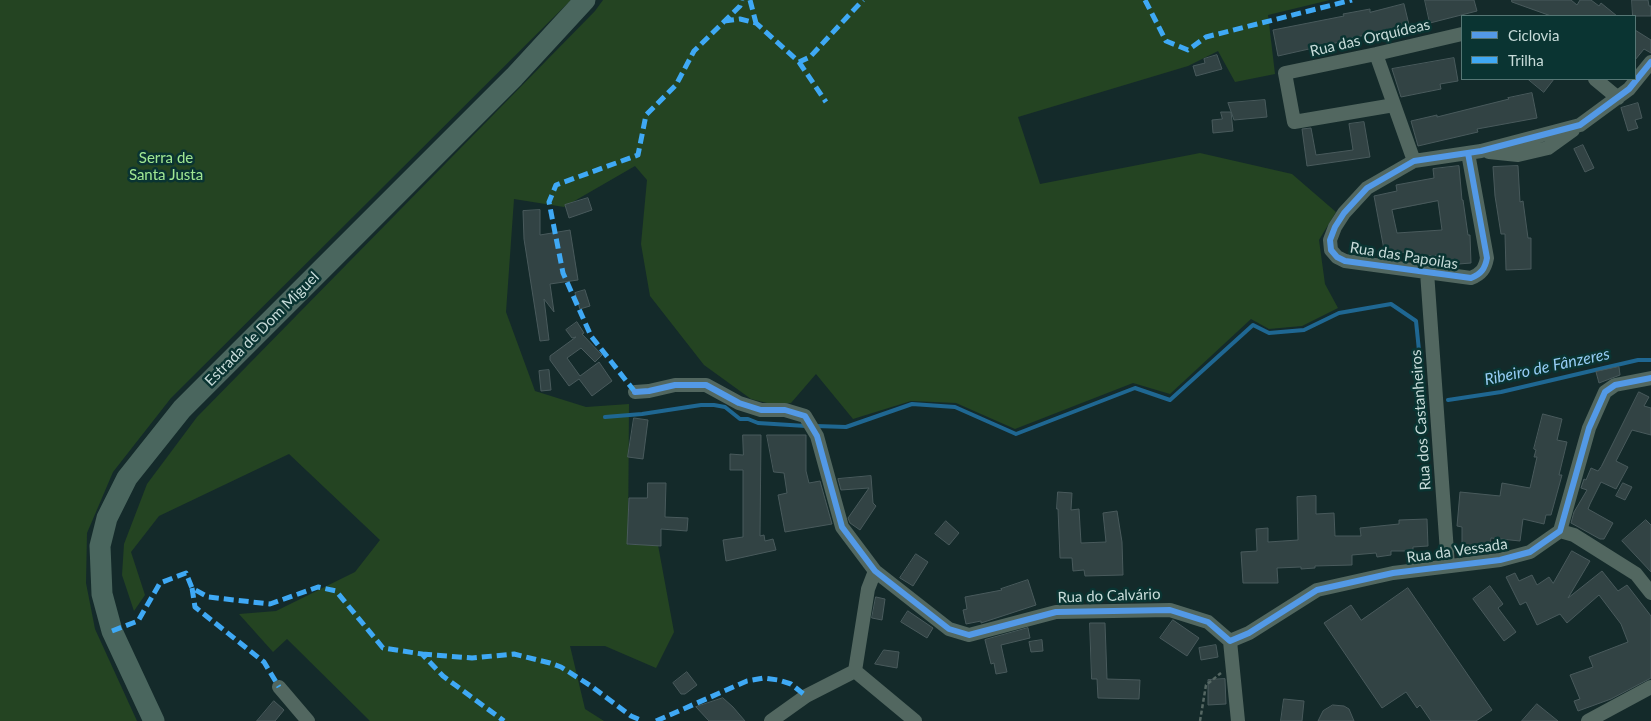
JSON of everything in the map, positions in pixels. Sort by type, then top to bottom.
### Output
[{"type":"main road","name":"Estrada de Dom Miguel","points":[[154,721],[112,631],[102,594],[100,546],[107,518],[127,478],[182,409],[514,77],[585,0]]},
{"type":"street","name":"Rua das Orquídeas","points":[[1394,105],[1294,122],[1285,73],[1461,34]]},
{"type":"street","points":[[1376,54],[1414,161],[1474,152],[1518,155],[1548,148],[1629,89],[1651,62]]},
{"type":"street","points":[[1596,80],[1618,98]]},
{"type":"street","name":"Rua das Papoilas","points":[[1414,161],[1367,188],[1344,213],[1335,227],[1330,240],[1331,250],[1337,257],[1344,260],[1471,278],[1478,275],[1486,265],[1487,258],[1474,152]]},
{"type":"street","name":"Rua dos Castanheiros","points":[[1427,272],[1448,566]]},
{"type":"street","points":[[1651,378],[1615,386],[1604,392],[1588,428],[1560,531],[1574,536],[1636,574],[1651,593]]},
{"type":"street","name":"Rua do Calvário","points":[[635,392],[674,385],[706,384],[740,403],[761,410],[784,410],[805,416],[817,436],[842,527],[875,570],[949,628],[969,635],[1056,612],[1170,610],[1208,622],[1230,641]]},
{"type":"street","name":"Rua da Vessada","points":[[1230,641],[1249,633],[1317,590],[1393,573],[1500,560],[1530,552],[1560,531]]},
{"type":"street","points":[[855,671],[868,589],[875,570]]},
{"type":"street","points":[[1230,641],[1238,721]]},
{"type":"street","points":[[771,721],[806,696],[855,671]]},
{"type":"street","points":[[855,671],[915,721]]},
{"type":"street","points":[[279,687],[308,721]]},
{"type":"street","points":[[1588,721],[1651,687]]},
{"type":"path","points":[[1200,721],[1206,686],[1232,664]]},
{"type":"green space","name":"Serra de Santa Justa","points":[[0,0],[571,0],[171,398],[113,472],[87,533],[86,583],[95,629],[137,721],[0,721]]},
{"type":"green space","points":[[603,0],[1330,0],[1268,15],[1275,74],[1235,82],[1218,51],[1188,66],[1018,117],[1040,184],[1200,153],[1292,174],[1336,212],[1319,240],[1325,284],[1338,308],[1302,326],[1269,329],[1251,319],[1170,394],[1133,383],[1015,429],[956,403],[911,401],[853,419],[816,374],[791,403],[775,405],[751,399],[704,365],[650,296],[641,244],[647,180],[635,166],[564,207],[514,199],[506,312],[535,391],[586,407],[629,404],[628,545],[658,545],[674,632],[656,668],[605,646],[570,646],[585,709],[604,721],[370,721],[287,639],[273,652],[239,614],[276,611],[355,572],[380,540],[289,454],[159,516],[131,552],[145,595],[134,611],[122,575],[124,544],[147,484],[197,417],[595,11]]},
{"type":"building","points":[[1425,0],[1474,0],[1477,11],[1430,23]]},
{"type":"building","points":[[1512,0],[1571,0],[1577,5],[1580,0],[1591,0],[1599,6],[1601,3],[1616,15],[1548,15],[1512,2]]},
{"type":"building","points":[[1632,0],[1648,0],[1649,6],[1651,6],[1651,16],[1633,15]]},
{"type":"building","points":[[1404,4],[1410,29],[1383,35],[1382,32],[1340,40],[1340,42],[1278,56],[1273,30],[1344,16],[1343,14],[1370,9],[1370,12]]},
{"type":"building","points":[[1636,31],[1651,40],[1651,53],[1644,49],[1636,59]]},
{"type":"building","points":[[1217,55],[1222,69],[1196,76],[1193,66],[1205,63],[1204,59]]},
{"type":"building","points":[[1454,58],[1458,81],[1440,84],[1441,89],[1401,97],[1392,69]]},
{"type":"building","points":[[1529,80],[1553,80],[1544,92]]},
{"type":"building","points":[[1532,93],[1537,118],[1477,129],[1478,132],[1418,146],[1411,121],[1437,115],[1437,117]]},
{"type":"building","points":[[1265,100],[1267,117],[1234,120],[1228,103]]},
{"type":"building","points":[[1638,103],[1642,118],[1635,120],[1638,128],[1628,131],[1621,108]]},
{"type":"building","points":[[1221,112],[1231,112],[1233,131],[1213,133],[1212,120],[1222,119]]},
{"type":"building","points":[[1364,122],[1370,157],[1307,166],[1302,129],[1311,128],[1316,155],[1353,150],[1349,124]]},
{"type":"building","points":[[1583,145],[1594,168],[1585,172],[1574,149]]},
{"type":"building","points":[[1459,166],[1462,200],[1468,235],[1470,235],[1471,263],[1446,265],[1445,255],[1406,257],[1406,252],[1385,255],[1374,196],[1397,191],[1396,185],[1434,178],[1433,169]],"holes":[[[1438,201],[1442,230],[1397,233],[1392,210]]]},
{"type":"building","points":[[1518,166],[1520,202],[1523,201],[1528,238],[1531,238],[1531,269],[1506,270],[1505,234],[1501,234],[1493,167]]},
{"type":"building","points":[[588,198],[592,210],[569,218],[565,205]]},
{"type":"building","points":[[540,210],[540,235],[570,230],[578,280],[550,284],[554,312],[544,299],[549,340],[540,341],[524,239],[523,211]]},
{"type":"building","points":[[585,290],[590,306],[580,309],[575,293]]},
{"type":"building","points":[[577,322],[584,333],[582,334],[602,355],[595,362],[581,348],[567,358],[580,376],[599,362],[612,381],[592,396],[579,379],[569,386],[550,360],[550,356],[576,337],[572,338],[566,330]]},
{"type":"building","points":[[1619,367],[1620,375],[1599,383],[1596,372]]},
{"type":"building","points":[[549,370],[551,390],[541,391],[539,371]]},
{"type":"building","points":[[1639,392],[1649,397],[1644,406],[1651,408],[1651,435],[1632,430],[1616,461],[1628,467],[1616,489],[1601,482],[1590,504],[1588,509],[1613,523],[1604,539],[1600,539],[1571,523],[1574,512],[1587,490],[1581,488],[1584,479],[1586,480],[1591,468],[1598,471],[1601,467]]},
{"type":"building","points":[[1543,414],[1562,419],[1557,440],[1567,442],[1559,475],[1562,475],[1551,515],[1546,515],[1544,524],[1523,519],[1520,541],[1491,538],[1489,552],[1462,554],[1462,527],[1457,526],[1460,492],[1500,496],[1502,483],[1530,488],[1537,457],[1534,457],[1536,450],[1534,449]]},
{"type":"building","points":[[634,418],[648,420],[643,459],[628,457]]},
{"type":"building","points":[[743,435],[761,435],[760,536],[764,535],[765,541],[773,539],[776,550],[726,561],[723,540],[743,537],[743,470],[730,470],[730,454],[743,455]]},
{"type":"building","points":[[767,435],[806,435],[806,471],[809,483],[820,481],[832,524],[785,532],[778,495],[787,493],[784,473],[774,472]]},
{"type":"building","points":[[871,476],[873,503],[876,506],[860,530],[850,523],[848,518],[869,488],[841,490],[838,479]]},
{"type":"building","points":[[648,483],[666,483],[665,517],[688,518],[687,531],[661,529],[661,546],[627,544],[629,498],[647,498]]},
{"type":"building","points":[[1623,483],[1632,487],[1625,500],[1616,496]]},
{"type":"building","points":[[1058,492],[1072,493],[1071,510],[1079,509],[1081,543],[1106,542],[1103,513],[1117,511],[1122,542],[1123,575],[1085,576],[1084,570],[1073,571],[1072,558],[1060,558],[1057,509]]},
{"type":"building","points":[[1316,496],[1316,514],[1334,513],[1335,536],[1361,536],[1360,528],[1399,524],[1399,520],[1427,519],[1428,546],[1413,547],[1413,551],[1391,551],[1391,555],[1377,557],[1376,553],[1352,555],[1352,565],[1315,566],[1315,568],[1301,569],[1301,567],[1277,568],[1278,583],[1243,583],[1241,552],[1257,551],[1256,529],[1268,528],[1268,542],[1298,540],[1297,497]]},
{"type":"building","points":[[1646,520],[1651,525],[1651,572],[1622,541]]},
{"type":"building","points":[[946,521],[959,533],[949,545],[935,534]]},
{"type":"building","points":[[1572,551],[1590,561],[1568,598],[1602,571],[1618,591],[1627,585],[1651,616],[1651,678],[1611,699],[1578,711],[1574,701],[1580,699],[1570,675],[1593,667],[1589,657],[1628,642],[1621,624],[1599,595],[1567,623],[1560,614],[1537,625],[1526,602],[1520,605],[1506,577],[1515,573],[1519,581],[1532,575],[1537,585],[1549,577],[1553,583]]},
{"type":"building","points":[[916,554],[928,562],[913,586],[900,578]]},
{"type":"building","points":[[1028,580],[1036,605],[981,623],[981,621],[966,624],[963,610],[967,609],[965,597],[1002,590]]},
{"type":"building","points":[[1490,586],[1503,604],[1498,608],[1516,632],[1504,641],[1473,599]]},
{"type":"building","points":[[1408,588],[1492,710],[1476,721],[1431,721],[1420,705],[1417,708],[1406,692],[1382,708],[1324,623],[1351,605],[1361,620]]},
{"type":"building","points":[[876,597],[885,599],[882,620],[872,618]]},
{"type":"building","points":[[908,611],[933,628],[927,638],[901,622]]},
{"type":"building","points":[[1173,620],[1199,638],[1187,656],[1160,638]]},
{"type":"building","points":[[1090,623],[1105,623],[1107,679],[1140,680],[1139,699],[1098,698],[1097,679],[1092,679]]},
{"type":"building","points":[[1028,628],[1030,638],[1001,645],[1007,672],[996,674],[994,663],[991,664],[985,640]]},
{"type":"building","points":[[1042,640],[1043,651],[1031,652],[1029,642]]},
{"type":"building","points":[[1216,645],[1218,657],[1201,660],[1199,648]]},
{"type":"building","points":[[884,650],[899,652],[897,668],[875,664]]},
{"type":"building","points":[[687,672],[697,685],[685,694],[681,694],[673,683]]},
{"type":"building","points":[[1225,679],[1226,704],[1208,705],[1208,680]]},
{"type":"building","points":[[723,698],[745,721],[709,721],[696,707]]},
{"type":"building","points":[[1284,699],[1304,701],[1302,721],[1281,721]]},
{"type":"building","points":[[274,701],[284,710],[275,721],[257,721]]},
{"type":"building","points":[[1537,704],[1558,721],[1522,721]]},
{"type":"building","points":[[1333,705],[1344,706],[1349,709],[1354,721],[1318,721],[1323,711]]},
{"type":"waterway","name":"Ribeiro de Fânzeres","points":[[816,426],[846,427],[912,404],[955,407],[1016,434],[1135,388],[1170,400],[1253,325],[1269,333],[1304,330],[1339,313],[1391,304],[1416,321],[1424,400]]},
{"type":"waterway","name":"Ribeiro de Fânzeres","points":[[1448,400],[1501,392],[1638,360],[1651,360]]},
{"type":"waterway","name":"Ribeiro de Fânzeres","points":[[605,417],[714,405],[725,407],[740,419],[748,419],[758,423],[806,426]]},
{"type":"marked path","points":[[635,392],[591,336],[563,273],[549,202],[556,185],[638,155],[646,115],[676,85],[694,51],[740,6],[742,0]]},
{"type":"marked path","points":[[750,0],[756,23]]},
{"type":"marked path","points":[[724,21],[740,19],[756,23],[799,62],[810,57],[863,0]]},
{"type":"marked path","points":[[1145,0],[1166,41],[1188,50],[1206,37],[1352,0]]},
{"type":"marked path","points":[[799,62],[826,102]]},
{"type":"marked path","points":[[112,631],[138,621],[160,583],[186,573],[192,588],[208,597],[270,604],[318,587],[336,591],[383,648],[422,654],[443,676],[504,721]]},
{"type":"marked path","points":[[192,588],[195,607],[264,662],[279,687]]},
{"type":"marked path","points":[[422,654],[472,658],[514,654],[550,663],[561,667],[591,686],[631,716],[643,721]]},
{"type":"marked path","points":[[656,721],[747,681],[764,678],[791,684],[806,696]]},
{"type":"cycle path","points":[[1468,153],[1487,258],[1484,268],[1477,275],[1471,278],[1345,261],[1337,257],[1331,250],[1330,240],[1335,227],[1344,213],[1367,188],[1414,161],[1481,151],[1580,125],[1629,89],[1651,62]]},
{"type":"cycle path","points":[[635,392],[675,385],[706,385],[739,403],[761,410],[785,410],[805,416],[817,436],[842,527],[875,571],[949,629],[969,635],[1056,612],[1170,610],[1208,622],[1230,641],[1249,633],[1317,590],[1393,573],[1500,560],[1530,552],[1560,531],[1589,428],[1605,392],[1615,385],[1651,378]]}]
